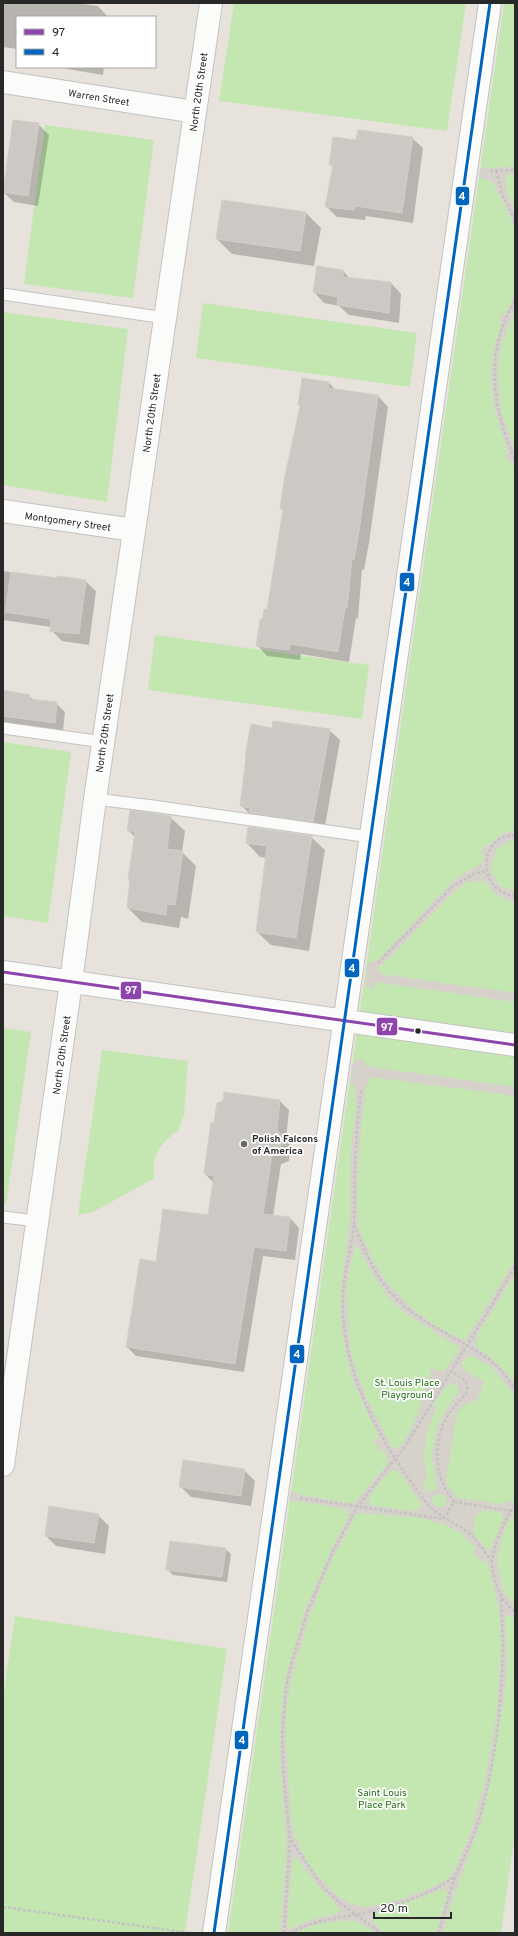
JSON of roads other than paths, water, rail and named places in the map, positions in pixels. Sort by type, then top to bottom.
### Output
[{"type":"street","name":"North 20th Street","points":[[3,1465],[6,1427],[71,982],[103,742],[211,3]]},
{"type":"street","points":[[214,1933],[490,3]]},
{"type":"street","name":"Warren Street","points":[[3,82],[195,112]]},
{"type":"street","name":"Montgomery Street","points":[[3,511],[134,530]]},
{"type":"street","points":[[3,972],[515,1045]]},
{"type":"lane","points":[[3,294],[165,318]]},
{"type":"lane","points":[[3,728],[103,742]]},
{"type":"lane","points":[[95,799],[370,837]]},
{"type":"lane","points":[[3,1216],[37,1221]]},
{"type":"place","name":"Polish Falcons of America","points":[[244,1144]]},
{"type":"park label","name":"St. Louis Place Playground","points":[[407,1388]]},
{"type":"park label","name":"Saint Louis Place Park","points":[[382,1798]]}]
